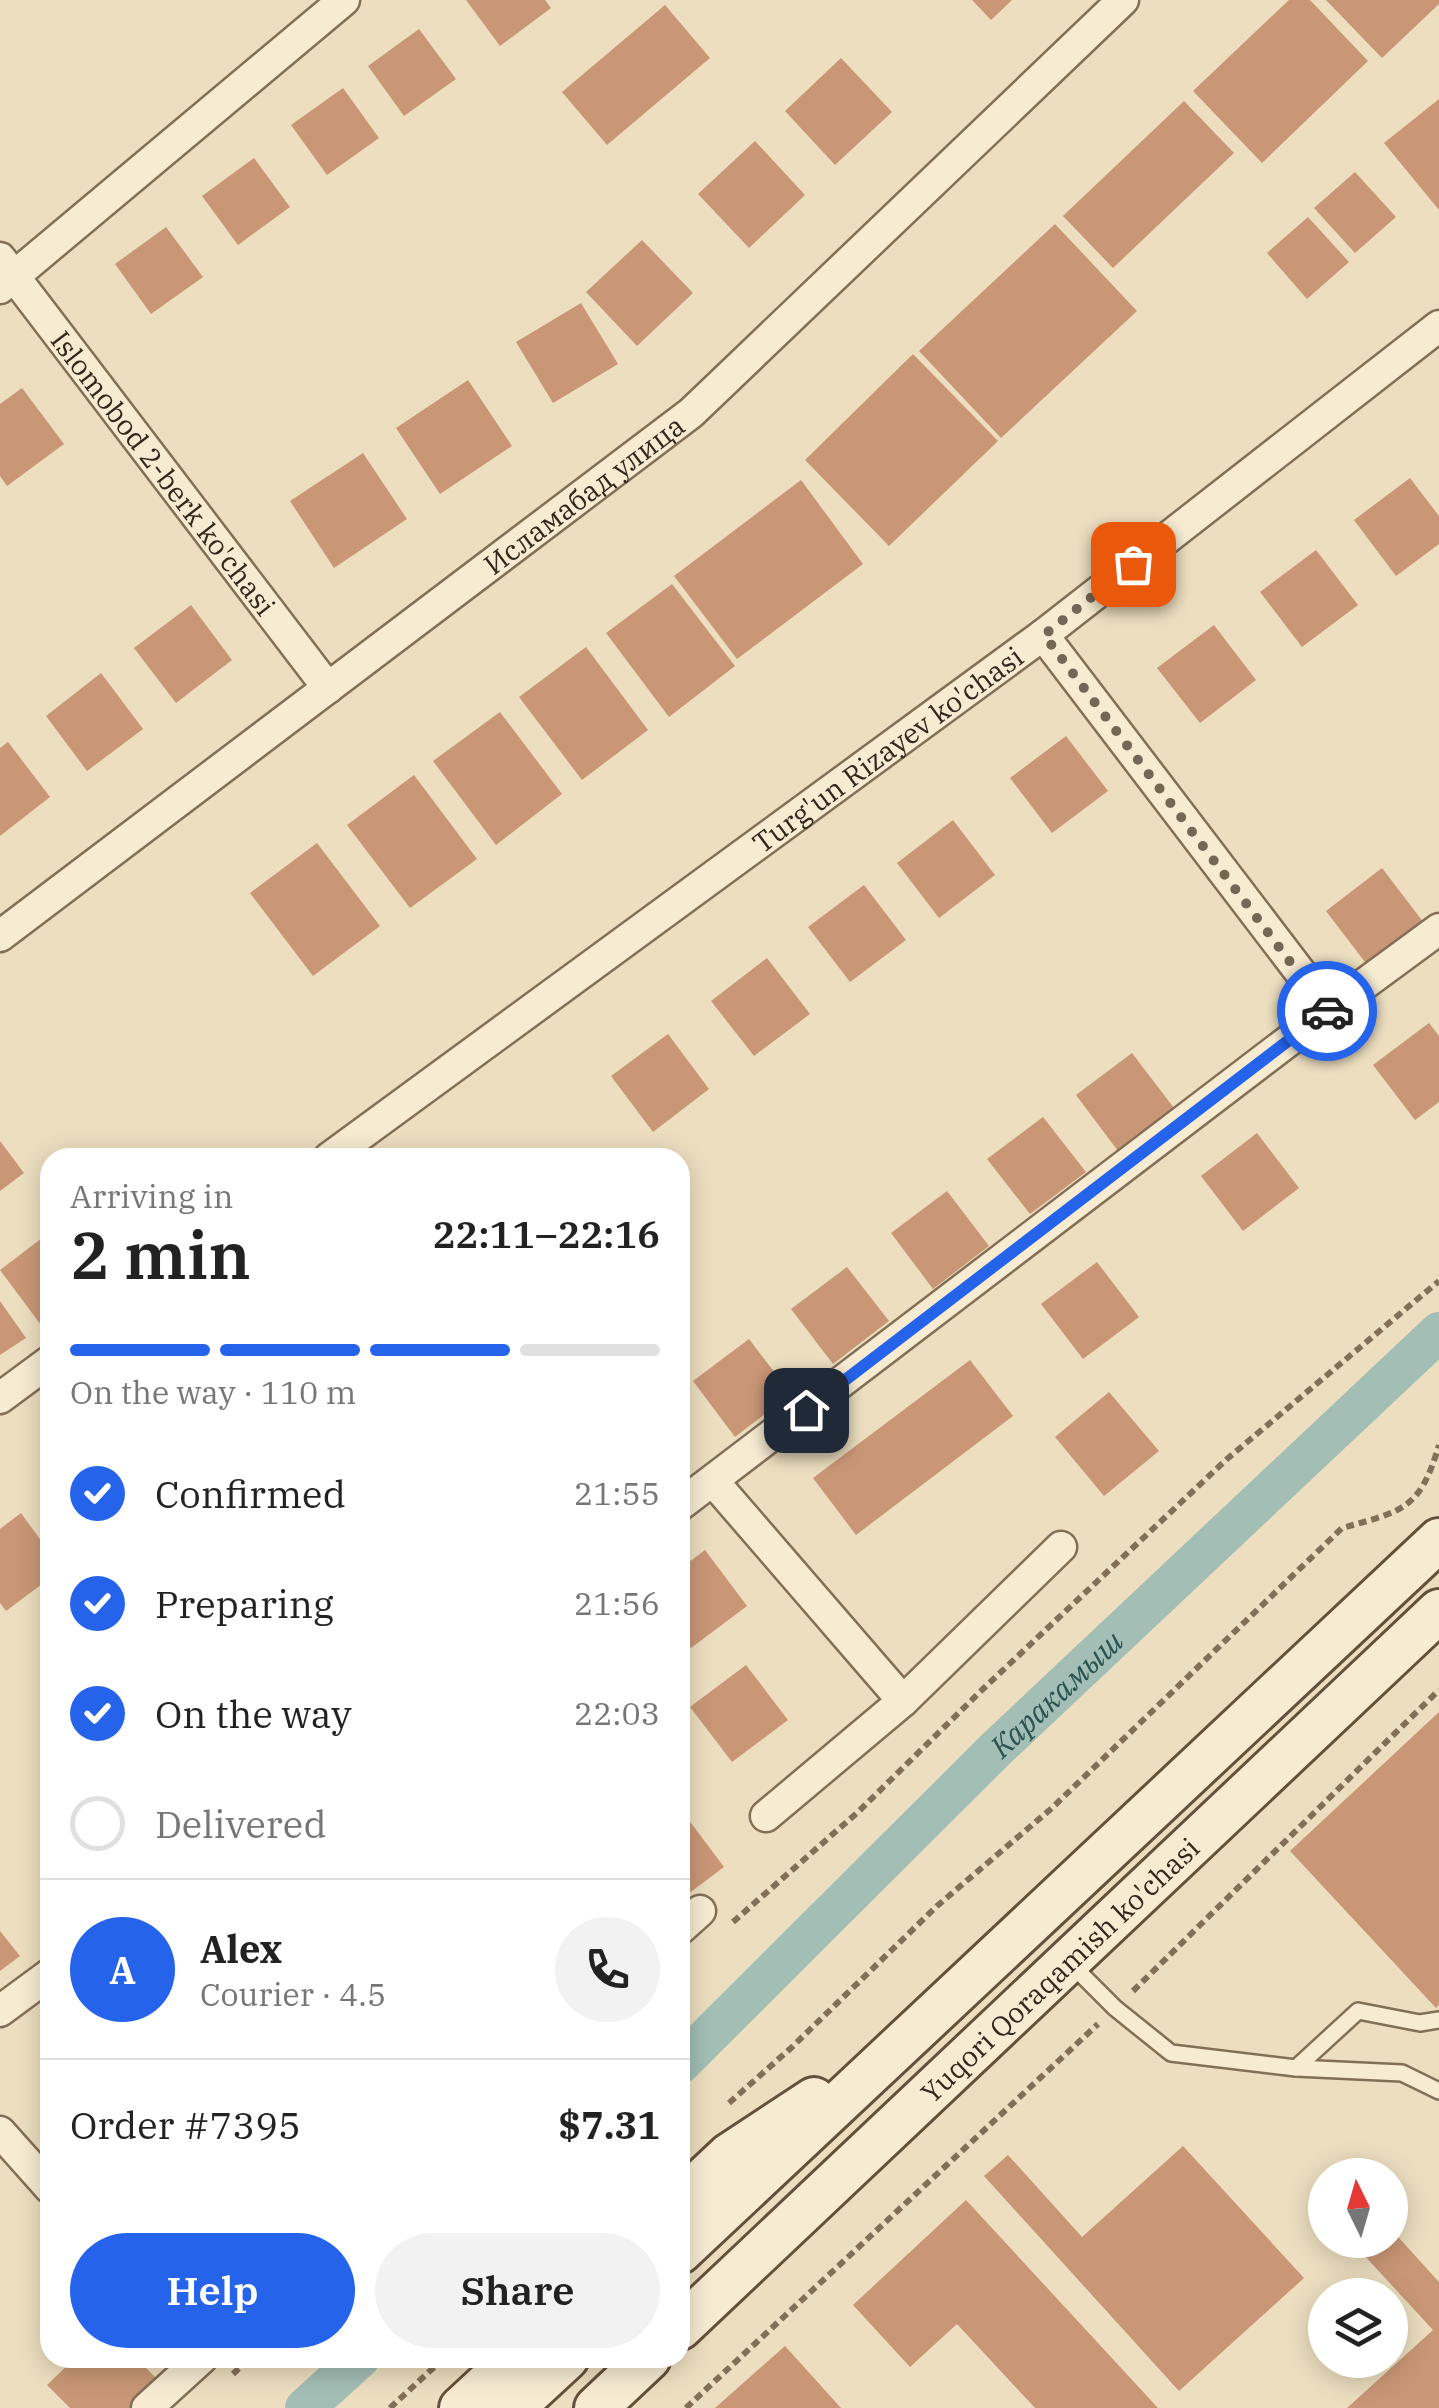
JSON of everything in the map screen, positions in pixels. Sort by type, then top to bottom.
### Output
[{"type":"main road","name":"Yuqori Qoraqamish ko'chasi","points":[[690,2243],[1439,1540]]},
{"type":"main road","name":"Yuqori Qoraqamish ko'chasi","points":[[690,2318],[1439,1611]]},
{"type":"main road","points":[[690,2192],[729,2155],[910,2036]]},
{"type":"main road","points":[[461,2408],[504,2368]]},
{"type":"main road","points":[[513,2408],[556,2368]]},
{"type":"main road","points":[[596,2408],[638,2368]]},
{"type":"street","name":"Исламабад улица","points":[[0,936],[691,412],[1123,0]]},
{"type":"street","points":[[5,274],[328,5]]},
{"type":"street","name":"Islomobod 2-berk ko'chasi","points":[[5,274],[328,688]]},
{"type":"street","name":"Turg'un Rizayev ko'chasi","points":[[342,1148],[1044,635],[1439,326]]},
{"type":"street","points":[[1044,635],[1329,1010]]},
{"type":"street","points":[[690,1498],[1439,929]]},
{"type":"street","points":[[0,1398],[40,1368]]},
{"type":"street","points":[[714,1480],[903,1701]]},
{"type":"street","points":[[766,1816],[903,1701],[1060,1547]]},
{"type":"street","points":[[0,2011],[40,1981]]},
{"type":"street","points":[[0,2132],[40,2177]]},
{"type":"street","points":[[146,2408],[191,2368]]},
{"type":"lane","points":[[1067,1960],[1116,2008],[1171,2053],[1296,2068],[1402,2073],[1439,2091]]},
{"type":"lane","points":[[1296,2068],[1358,2011],[1420,2023],[1439,2020]]},
{"type":"path","points":[[700,1924],[858,1812],[1227,1459],[1439,1281]]},
{"type":"path","points":[[722,2110],[936,1906],[1052,1808],[1342,1528],[1388,1516],[1412,1502],[1429,1478],[1439,1445]]},
{"type":"path","points":[[686,2408],[1116,2008],[1439,1690]]},
{"type":"path","points":[[390,2408],[433,2368]]},
{"type":"building","points":[[466,0],[545,0],[551,8],[500,46]]},
{"type":"building","points":[[972,0],[1012,0],[991,20]]},
{"type":"building","points":[[1289,0],[1310,0],[1368,61],[1262,163],[1193,91]]},
{"type":"building","points":[[1326,0],[1439,0],[1439,4],[1382,58]]},
{"type":"building","points":[[665,5],[710,58],[607,145],[562,92]]},
{"type":"building","points":[[419,29],[456,79],[404,116],[368,66]]},
{"type":"building","points":[[841,58],[892,112],[835,165],[785,111]]},
{"type":"building","points":[[343,88],[379,138],[327,175],[291,125]]},
{"type":"building","points":[[1439,99],[1439,210],[1384,143]]},
{"type":"building","points":[[1184,101],[1234,153],[1113,268],[1063,216]]},
{"type":"building","points":[[755,141],[805,195],[749,248],[698,194]]},
{"type":"building","points":[[254,158],[290,207],[238,245],[202,196]]},
{"type":"building","points":[[1355,172],[1396,217],[1355,253],[1314,208]]},
{"type":"building","points":[[1308,217],[1349,262],[1307,299],[1267,253]]},
{"type":"building","points":[[1055,224],[1137,311],[1001,438],[919,351]]},
{"type":"building","points":[[166,227],[203,277],[151,314],[115,264]]},
{"type":"building","points":[[642,240],[693,293],[637,346],[586,292]]},
{"type":"building","points":[[581,303],[618,364],[553,403],[516,342]]},
{"type":"building","points":[[913,354],[998,441],[889,546],[805,460]]},
{"type":"building","points":[[468,380],[512,446],[440,494],[396,428]]},
{"type":"building","points":[[22,388],[64,444],[7,486],[0,476],[0,404]]},
{"type":"building","points":[[363,453],[407,519],[334,568],[290,501]]},
{"type":"building","points":[[1410,478],[1439,516],[1439,544],[1396,576],[1354,520]]},
{"type":"building","points":[[801,480],[863,564],[737,659],[674,576]]},
{"type":"building","points":[[1316,550],[1358,605],[1302,647],[1260,592]]},
{"type":"building","points":[[672,584],[735,666],[669,717],[606,633]]},
{"type":"building","points":[[191,605],[232,660],[176,703],[134,648]]},
{"type":"building","points":[[1214,625],[1256,680],[1200,723],[1157,668]]},
{"type":"building","points":[[586,647],[648,730],[582,780],[519,697]]},
{"type":"building","points":[[101,673],[143,729],[87,771],[46,716]]},
{"type":"building","points":[[500,712],[562,794],[496,845],[433,761]]},
{"type":"building","points":[[1066,736],[1108,791],[1052,833],[1010,778]]},
{"type":"building","points":[[8,742],[50,797],[0,836],[0,748]]},
{"type":"building","points":[[414,775],[477,859],[410,908],[347,825]]},
{"type":"building","points":[[953,820],[995,875],[939,918],[897,863]]},
{"type":"building","points":[[317,843],[380,926],[313,976],[250,893]]},
{"type":"building","points":[[1382,868],[1424,923],[1368,966],[1326,911]]},
{"type":"building","points":[[864,885],[906,940],[850,982],[808,927]]},
{"type":"building","points":[[767,958],[810,1014],[754,1056],[711,1001]]},
{"type":"building","points":[[1429,1023],[1439,1036],[1439,1102],[1415,1120],[1373,1065]]},
{"type":"building","points":[[668,1034],[709,1089],[653,1132],[611,1076]]},
{"type":"building","points":[[1132,1053],[1174,1108],[1118,1151],[1076,1095]]},
{"type":"building","points":[[1043,1117],[1086,1172],[1030,1214],[987,1159]]},
{"type":"building","points":[[1257,1133],[1299,1188],[1243,1231],[1201,1176]]},
{"type":"building","points":[[0,1141],[24,1173],[0,1191]]},
{"type":"building","points":[[947,1191],[989,1246],[933,1289],[891,1233]]},
{"type":"building","points":[[40,1240],[40,1324],[0,1270]]},
{"type":"building","points":[[1097,1262],[1139,1317],[1083,1359],[1041,1304]]},
{"type":"building","points":[[847,1267],[889,1321],[833,1364],[791,1309]]},
{"type":"building","points":[[0,1301],[26,1338],[0,1355]]},
{"type":"building","points":[[749,1339],[791,1394],[735,1437],[693,1381]]},
{"type":"building","points":[[970,1360],[1013,1416],[856,1535],[813,1478]]},
{"type":"building","points":[[1109,1392],[1159,1451],[1104,1496],[1055,1437]]},
{"type":"building","points":[[21,1513],[40,1539],[40,1586],[6,1611],[0,1603],[0,1529]]},
{"type":"building","points":[[705,1550],[747,1606],[691,1648],[690,1647],[690,1561]]},
{"type":"building","points":[[746,1665],[788,1720],[732,1762],[690,1707]]},
{"type":"building","points":[[1439,1712],[1439,2005],[1436,2008],[1290,1851]]},
{"type":"building","points":[[690,1822],[724,1867],[690,1892]]},
{"type":"building","points":[[0,1931],[20,1956],[0,1971]]},
{"type":"building","points":[[1183,2146],[1304,2278],[1179,2391],[984,2176],[1008,2155],[1082,2237]]},
{"type":"building","points":[[966,2200],[1158,2408],[1035,2408],[957,2324],[910,2367],[853,2305]]},
{"type":"building","points":[[1408,2248],[1439,2282],[1439,2408],[1347,2408],[1380,2378],[1408,2378],[1408,2353],[1433,2330],[1408,2303],[1408,2278],[1385,2278],[1367,2258],[1408,2258]]},
{"type":"building","points":[[785,2346],[841,2408],[715,2408]]},
{"type":"building","points":[[65,2368],[146,2368],[160,2382],[134,2408],[70,2408],[47,2385]]},
{"type":"waterway","name":"Каракамыш","points":[[690,2054],[995,1750],[1439,1332]]},
{"type":"waterway","name":"Каракамыш","points":[[305,2408],[349,2368]]},
{"type":"way so far","points":[[1133,564],[1044,635],[1327,1011]]},
{"type":"route","points":[[806,1410],[1327,1011]]}]
